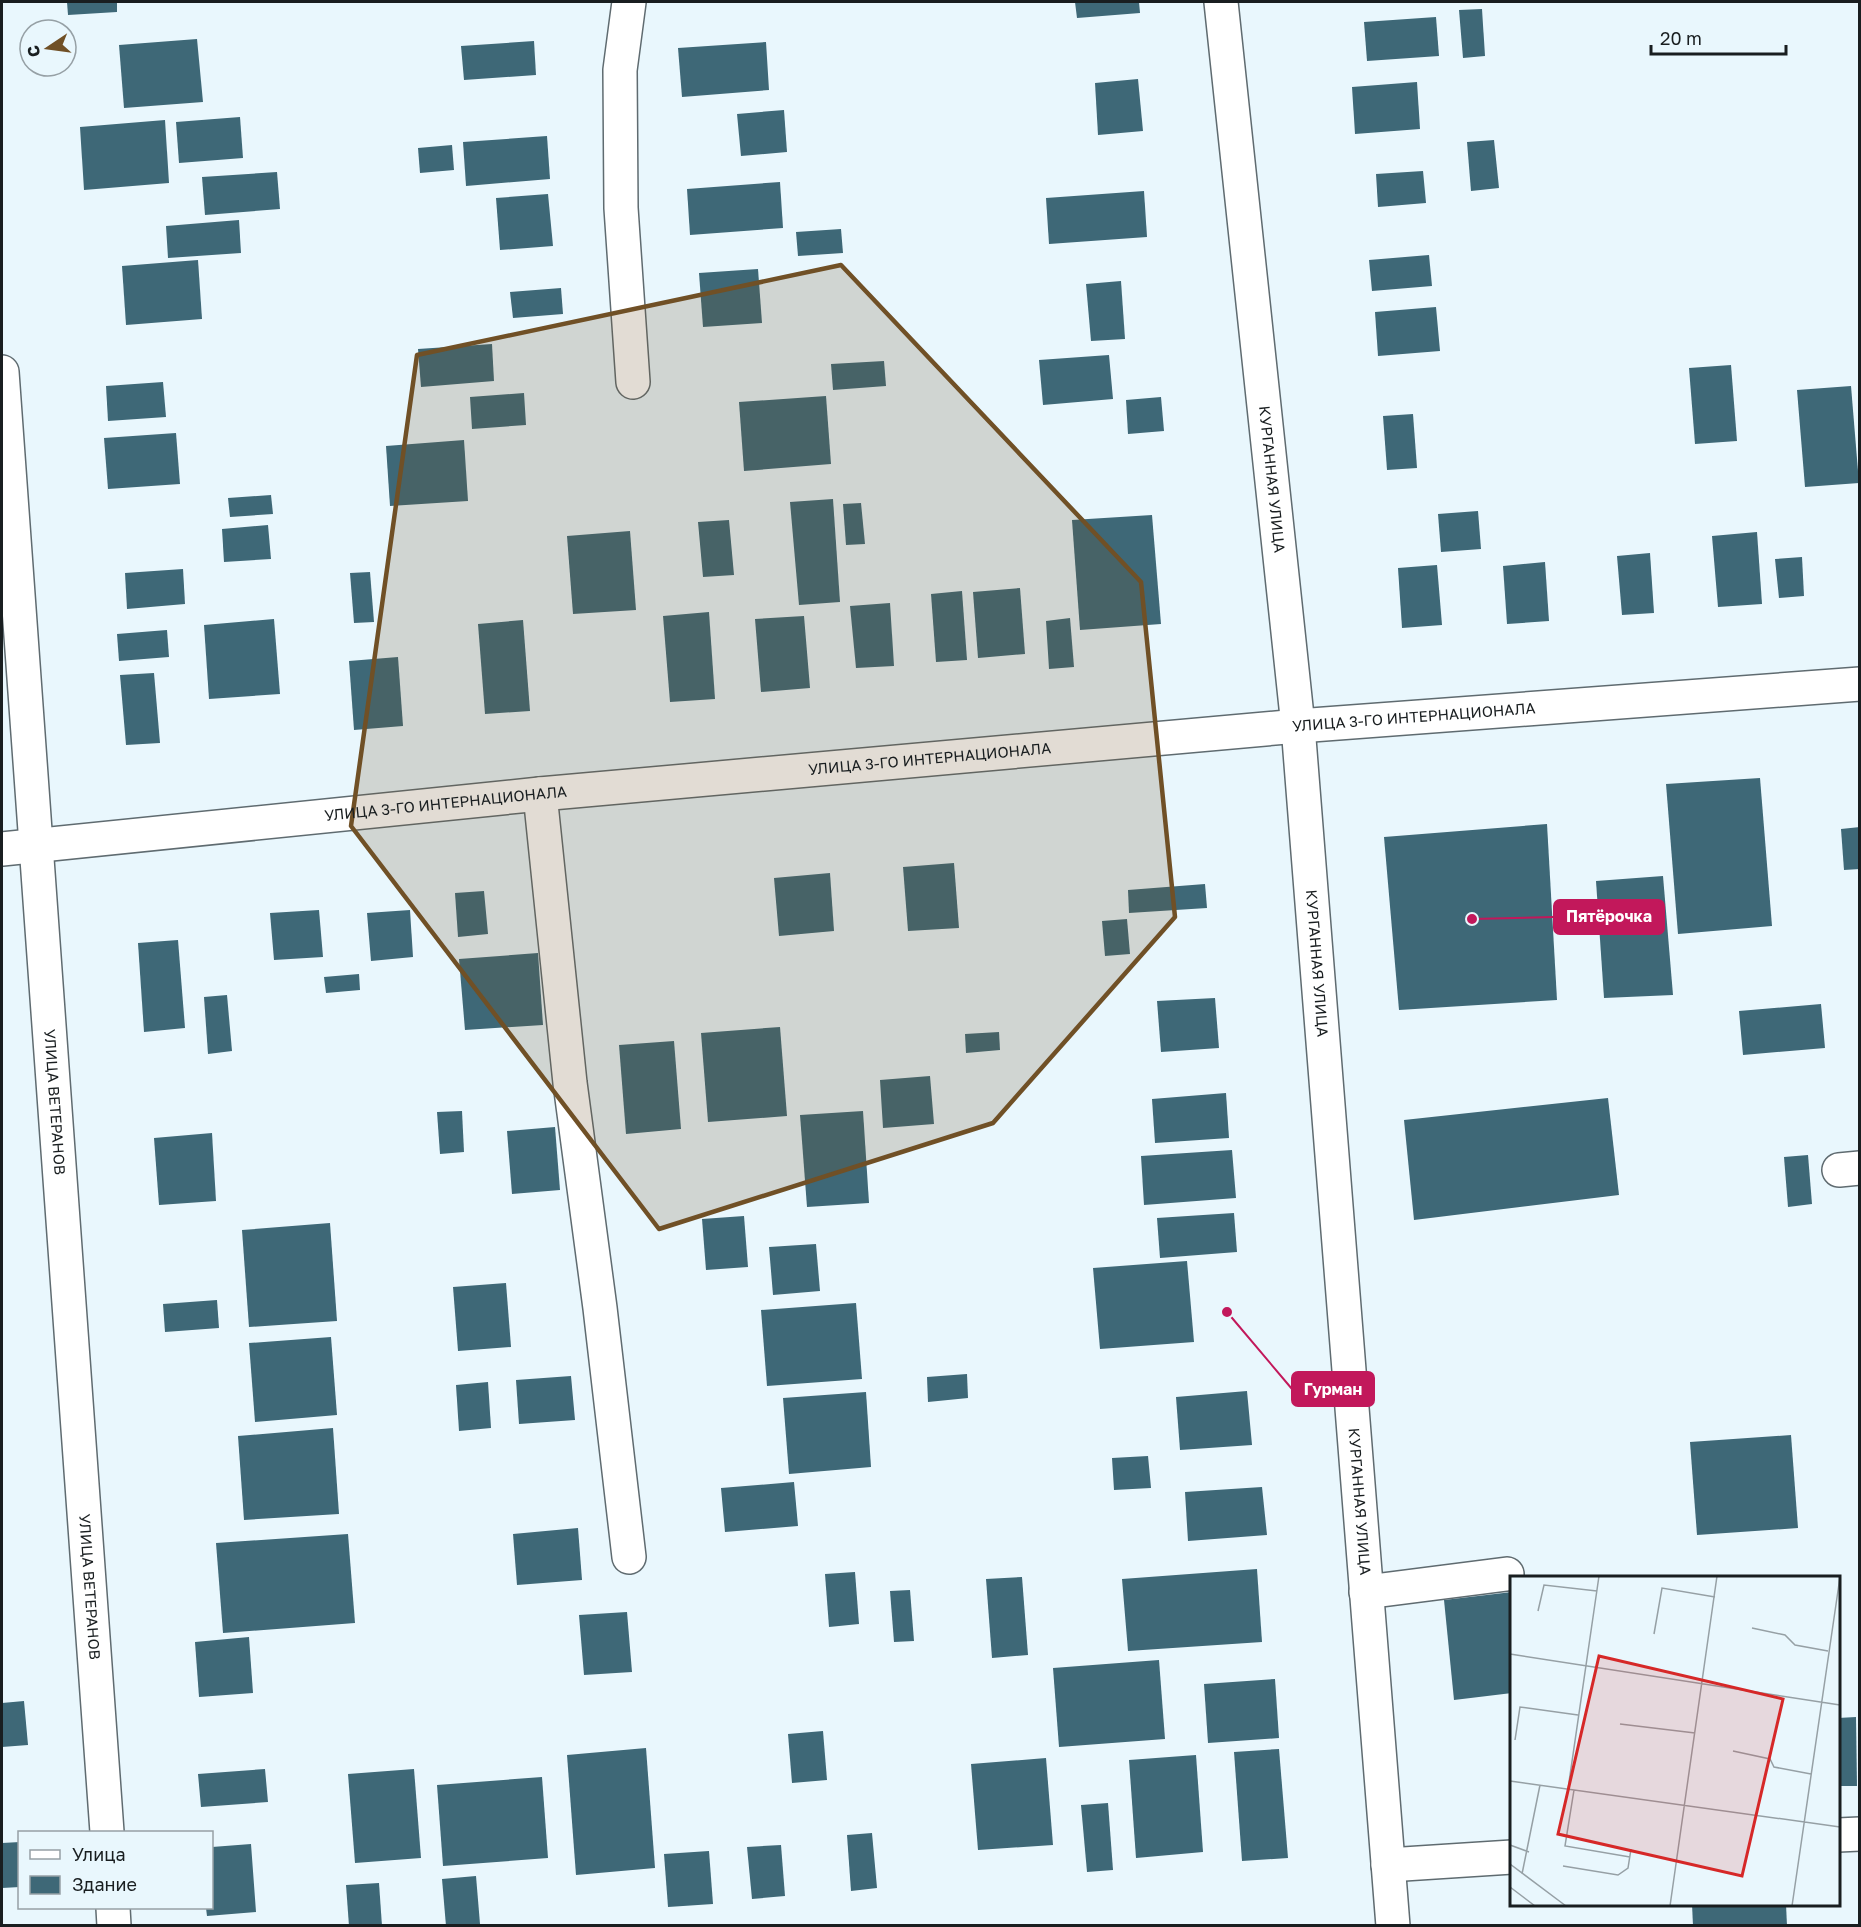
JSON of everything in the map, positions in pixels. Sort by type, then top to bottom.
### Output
[{"type":"street","points":[[629,2],[620,70],[621,197],[633,382]]},
{"type":"street","name":"КУРГАННАЯ УЛИЦА","points":[[1221,2],[1298,726],[1393,1926]]},
{"type":"street","name":"УЛИЦА ВЕТЕРАНОВ","points":[[2,372],[107,1831]]},
{"type":"street","name":"УЛИЦА 3-ГО ИНТЕРНАЦИОНАЛА","points":[[2,849],[540,794],[1298,726],[1860,684]]},
{"type":"street","points":[[540,794],[570,1083],[602,1320],[629,1557]]},
{"type":"street","points":[[1366,1592],[1507,1574]]},
{"type":"street","points":[[1840,1835],[1860,1834]]},
{"type":"street","points":[[1388,1865],[1510,1857]]},
{"type":"street","points":[[113,1909],[114,1926]]},
{"type":"highlighted area","points":[[841,265],[1141,582],[1175,917],[993,1123],[659,1229],[351,826],[417,355]]},
{"type":"building","points":[[67,2],[117,2],[117,12],[68,15]]},
{"type":"building","points":[[1075,2],[1139,2],[1140,13],[1077,18]]},
{"type":"building","points":[[1482,9],[1485,56],[1463,58],[1459,10]]},
{"type":"building","points":[[1436,17],[1439,56],[1367,61],[1364,22]]},
{"type":"building","points":[[197,39],[203,102],[124,108],[119,45]]},
{"type":"building","points":[[534,41],[536,75],[464,80],[461,46]]},
{"type":"building","points":[[766,42],[769,90],[682,97],[678,48]]},
{"type":"building","points":[[1138,79],[1143,131],[1098,135],[1095,83]]},
{"type":"building","points":[[1417,82],[1420,129],[1355,134],[1352,87]]},
{"type":"building","points":[[784,110],[787,152],[741,156],[737,114]]},
{"type":"building","points":[[240,117],[243,158],[179,163],[176,122]]},
{"type":"building","points":[[165,120],[169,183],[84,190],[80,127]]},
{"type":"building","points":[[547,136],[550,179],[466,186],[463,142]]},
{"type":"building","points":[[1494,140],[1499,188],[1471,191],[1467,142]]},
{"type":"building","points":[[452,145],[454,170],[420,173],[418,148]]},
{"type":"building","points":[[1423,171],[1426,203],[1378,207],[1376,174]]},
{"type":"building","points":[[277,172],[280,209],[205,215],[202,177]]},
{"type":"building","points":[[780,182],[783,228],[690,235],[687,189]]},
{"type":"building","points":[[1144,191],[1147,237],[1049,244],[1046,198]]},
{"type":"building","points":[[548,194],[553,246],[500,250],[496,198]]},
{"type":"building","points":[[239,220],[241,253],[168,258],[166,226]]},
{"type":"building","points":[[841,229],[843,253],[798,256],[796,232]]},
{"type":"building","points":[[1429,255],[1432,286],[1372,291],[1369,260]]},
{"type":"building","points":[[198,260],[202,319],[126,325],[122,266]]},
{"type":"building","points":[[758,269],[762,323],[703,327],[699,273]]},
{"type":"building","points":[[1121,281],[1125,339],[1091,341],[1086,284]]},
{"type":"building","points":[[561,288],[563,314],[513,318],[510,292]]},
{"type":"building","points":[[1436,307],[1440,351],[1378,356],[1375,312]]},
{"type":"building","points":[[492,344],[494,381],[421,387],[418,349]]},
{"type":"building","points":[[1109,355],[1113,399],[1043,405],[1039,360]]},
{"type":"building","points":[[884,361],[886,386],[833,390],[831,364]]},
{"type":"building","points":[[1731,365],[1737,441],[1695,444],[1689,368]]},
{"type":"building","points":[[163,382],[166,417],[108,421],[106,386]]},
{"type":"building","points":[[1851,386],[1859,483],[1805,487],[1797,390]]},
{"type":"building","points":[[524,393],[526,425],[472,429],[470,397]]},
{"type":"building","points":[[826,396],[831,464],[744,471],[739,402]]},
{"type":"building","points":[[1161,397],[1164,431],[1128,434],[1126,400]]},
{"type":"building","points":[[1413,414],[1417,468],[1387,470],[1383,416]]},
{"type":"building","points":[[176,433],[180,484],[108,489],[104,438]]},
{"type":"building","points":[[464,440],[468,501],[390,506],[386,446]]},
{"type":"building","points":[[271,495],[273,514],[230,517],[228,498]]},
{"type":"building","points":[[833,499],[840,602],[799,605],[790,502]]},
{"type":"building","points":[[861,503],[865,544],[846,545],[843,504]]},
{"type":"building","points":[[1478,511],[1481,549],[1441,552],[1438,514]]},
{"type":"building","points":[[1152,515],[1161,624],[1080,630],[1072,520]]},
{"type":"building","points":[[729,520],[734,575],[703,577],[698,522]]},
{"type":"building","points":[[268,525],[271,559],[224,562],[222,529]]},
{"type":"building","points":[[630,531],[636,610],[573,614],[567,536]]},
{"type":"building","points":[[1757,532],[1762,604],[1718,607],[1712,536]]},
{"type":"building","points":[[1650,553],[1654,613],[1622,615],[1617,556]]},
{"type":"building","points":[[1802,557],[1804,596],[1779,598],[1775,559]]},
{"type":"building","points":[[1545,562],[1549,621],[1507,624],[1503,566]]},
{"type":"building","points":[[1437,565],[1442,625],[1402,628],[1398,568]]},
{"type":"building","points":[[183,569],[185,604],[127,609],[125,573]]},
{"type":"building","points":[[370,572],[374,622],[354,623],[350,573]]},
{"type":"building","points":[[1020,588],[1025,654],[978,658],[973,592]]},
{"type":"building","points":[[962,591],[967,660],[936,662],[931,594]]},
{"type":"building","points":[[890,603],[894,666],[856,668],[850,606]]},
{"type":"building","points":[[709,612],[715,699],[670,702],[663,616]]},
{"type":"building","points":[[804,616],[810,688],[761,692],[755,619]]},
{"type":"building","points":[[1070,618],[1074,667],[1049,669],[1046,621]]},
{"type":"building","points":[[274,619],[280,694],[209,699],[204,625]]},
{"type":"building","points":[[523,620],[530,711],[485,714],[478,624]]},
{"type":"building","points":[[167,630],[169,657],[119,661],[117,634]]},
{"type":"building","points":[[398,657],[403,726],[354,730],[349,661]]},
{"type":"building","points":[[154,673],[160,743],[126,745],[120,675]]},
{"type":"building","points":[[1760,778],[1772,926],[1678,934],[1666,784]]},
{"type":"building","points":[[1547,824],[1557,1000],[1399,1010],[1384,837]]},
{"type":"building","points":[[1860,827],[1860,869],[1844,870],[1841,829]]},
{"type":"building","points":[[954,863],[959,928],[908,931],[903,867]]},
{"type":"building","points":[[830,873],[834,931],[779,936],[774,878]]},
{"type":"building","points":[[1663,876],[1673,995],[1604,998],[1596,881]]},
{"type":"building","points":[[1205,884],[1207,908],[1129,913],[1128,890]]},
{"type":"building","points":[[484,891],[488,934],[458,937],[455,893]]},
{"type":"building","points":[[319,910],[323,957],[274,960],[270,913]]},
{"type":"building","points":[[410,910],[413,957],[371,961],[367,913]]},
{"type":"building","points":[[1127,919],[1130,954],[1105,956],[1102,921]]},
{"type":"building","points":[[178,940],[185,1028],[144,1032],[138,943]]},
{"type":"building","points":[[538,953],[543,1025],[465,1030],[459,959]]},
{"type":"building","points":[[359,974],[360,990],[326,993],[324,977]]},
{"type":"building","points":[[227,995],[232,1051],[208,1054],[204,997]]},
{"type":"building","points":[[1215,998],[1219,1048],[1161,1052],[1157,1001]]},
{"type":"building","points":[[1821,1004],[1825,1048],[1743,1055],[1739,1011]]},
{"type":"building","points":[[780,1027],[787,1116],[708,1122],[701,1033]]},
{"type":"building","points":[[999,1032],[1000,1050],[966,1053],[965,1034]]},
{"type":"building","points":[[674,1041],[681,1129],[626,1134],[619,1045]]},
{"type":"building","points":[[930,1076],[934,1124],[883,1128],[880,1080]]},
{"type":"building","points":[[1226,1093],[1229,1138],[1155,1143],[1152,1099]]},
{"type":"building","points":[[1608,1098],[1619,1195],[1414,1220],[1404,1120]]},
{"type":"building","points":[[462,1111],[464,1152],[440,1154],[437,1112]]},
{"type":"building","points":[[863,1111],[869,1203],[807,1207],[800,1115]]},
{"type":"building","points":[[555,1127],[560,1190],[512,1194],[507,1131]]},
{"type":"building","points":[[212,1133],[216,1201],[159,1205],[154,1138]]},
{"type":"building","points":[[1232,1150],[1236,1198],[1144,1205],[1141,1156]]},
{"type":"building","points":[[1808,1155],[1812,1204],[1788,1207],[1784,1157]]},
{"type":"building","points":[[1234,1213],[1237,1252],[1160,1258],[1157,1218]]},
{"type":"building","points":[[744,1216],[748,1267],[706,1270],[702,1219]]},
{"type":"building","points":[[330,1223],[337,1321],[249,1327],[242,1230]]},
{"type":"building","points":[[816,1244],[820,1291],[773,1295],[769,1247]]},
{"type":"building","points":[[1187,1261],[1194,1342],[1100,1349],[1093,1268]]},
{"type":"building","points":[[506,1283],[511,1347],[458,1351],[453,1287]]},
{"type":"building","points":[[217,1300],[219,1328],[165,1332],[163,1304]]},
{"type":"building","points":[[856,1303],[862,1379],[767,1386],[761,1310]]},
{"type":"building","points":[[331,1337],[337,1415],[255,1422],[249,1343]]},
{"type":"building","points":[[967,1374],[968,1398],[928,1402],[927,1377]]},
{"type":"building","points":[[571,1376],[575,1420],[519,1424],[516,1380]]},
{"type":"building","points":[[488,1382],[491,1428],[459,1431],[456,1385]]},
{"type":"building","points":[[1247,1391],[1252,1445],[1180,1450],[1176,1397]]},
{"type":"building","points":[[866,1392],[871,1467],[789,1474],[783,1398]]},
{"type":"building","points":[[333,1428],[339,1514],[244,1520],[238,1436]]},
{"type":"building","points":[[1791,1435],[1798,1528],[1697,1535],[1690,1442]]},
{"type":"building","points":[[1148,1456],[1151,1488],[1114,1490],[1112,1458]]},
{"type":"building","points":[[794,1482],[798,1526],[725,1532],[721,1488]]},
{"type":"building","points":[[1262,1487],[1267,1535],[1188,1541],[1185,1492]]},
{"type":"building","points":[[578,1528],[582,1580],[517,1585],[513,1534]]},
{"type":"building","points":[[348,1534],[355,1623],[223,1633],[216,1543]]},
{"type":"building","points":[[1257,1569],[1262,1642],[1128,1651],[1122,1579]]},
{"type":"building","points":[[855,1572],[859,1624],[829,1627],[825,1574]]},
{"type":"building","points":[[1022,1577],[1028,1655],[992,1658],[986,1579]]},
{"type":"building","points":[[910,1590],[914,1641],[894,1642],[890,1591]]},
{"type":"building","points":[[1510,1592],[1510,1693],[1454,1700],[1444,1600]]},
{"type":"building","points":[[627,1612],[632,1672],[584,1675],[579,1615]]},
{"type":"building","points":[[249,1637],[253,1693],[199,1697],[195,1642]]},
{"type":"building","points":[[1159,1660],[1165,1739],[1059,1747],[1053,1668]]},
{"type":"building","points":[[1275,1679],[1279,1738],[1208,1743],[1204,1684]]},
{"type":"building","points":[[24,1701],[28,1745],[2,1747],[2,1703]]},
{"type":"building","points":[[1856,1717],[1857,1786],[1840,1786],[1840,1718]]},
{"type":"building","points":[[823,1731],[827,1780],[792,1783],[788,1734]]},
{"type":"building","points":[[646,1748],[655,1868],[576,1875],[567,1755]]},
{"type":"building","points":[[1279,1749],[1288,1858],[1242,1861],[1234,1752]]},
{"type":"building","points":[[1196,1755],[1203,1852],[1136,1858],[1129,1760]]},
{"type":"building","points":[[1046,1758],[1053,1845],[978,1850],[971,1764]]},
{"type":"building","points":[[265,1769],[268,1802],[201,1807],[198,1774]]},
{"type":"building","points":[[414,1769],[421,1858],[355,1863],[348,1774]]},
{"type":"building","points":[[542,1777],[548,1858],[443,1866],[437,1785]]},
{"type":"building","points":[[1108,1803],[1113,1870],[1087,1872],[1081,1805]]},
{"type":"building","points":[[872,1833],[877,1888],[851,1891],[847,1835]]},
{"type":"building","points":[[18,1842],[18,1887],[2,1888],[2,1843]]},
{"type":"building","points":[[251,1844],[256,1912],[207,1916],[206,1909],[213,1909],[213,1847]]},
{"type":"building","points":[[781,1845],[785,1896],[752,1899],[747,1847]]},
{"type":"building","points":[[709,1851],[713,1904],[668,1907],[664,1854]]},
{"type":"building","points":[[476,1876],[480,1924],[446,1926],[442,1879]]},
{"type":"building","points":[[379,1883],[382,1926],[349,1926],[346,1885]]},
{"type":"building","points":[[1692,1906],[1786,1906],[1787,1926],[1693,1926]]},
{"type":"place","name":"Пятёрочка","points":[[1472,919]]},
{"type":"place","name":"Гурман","points":[[1227,1312]]}]
